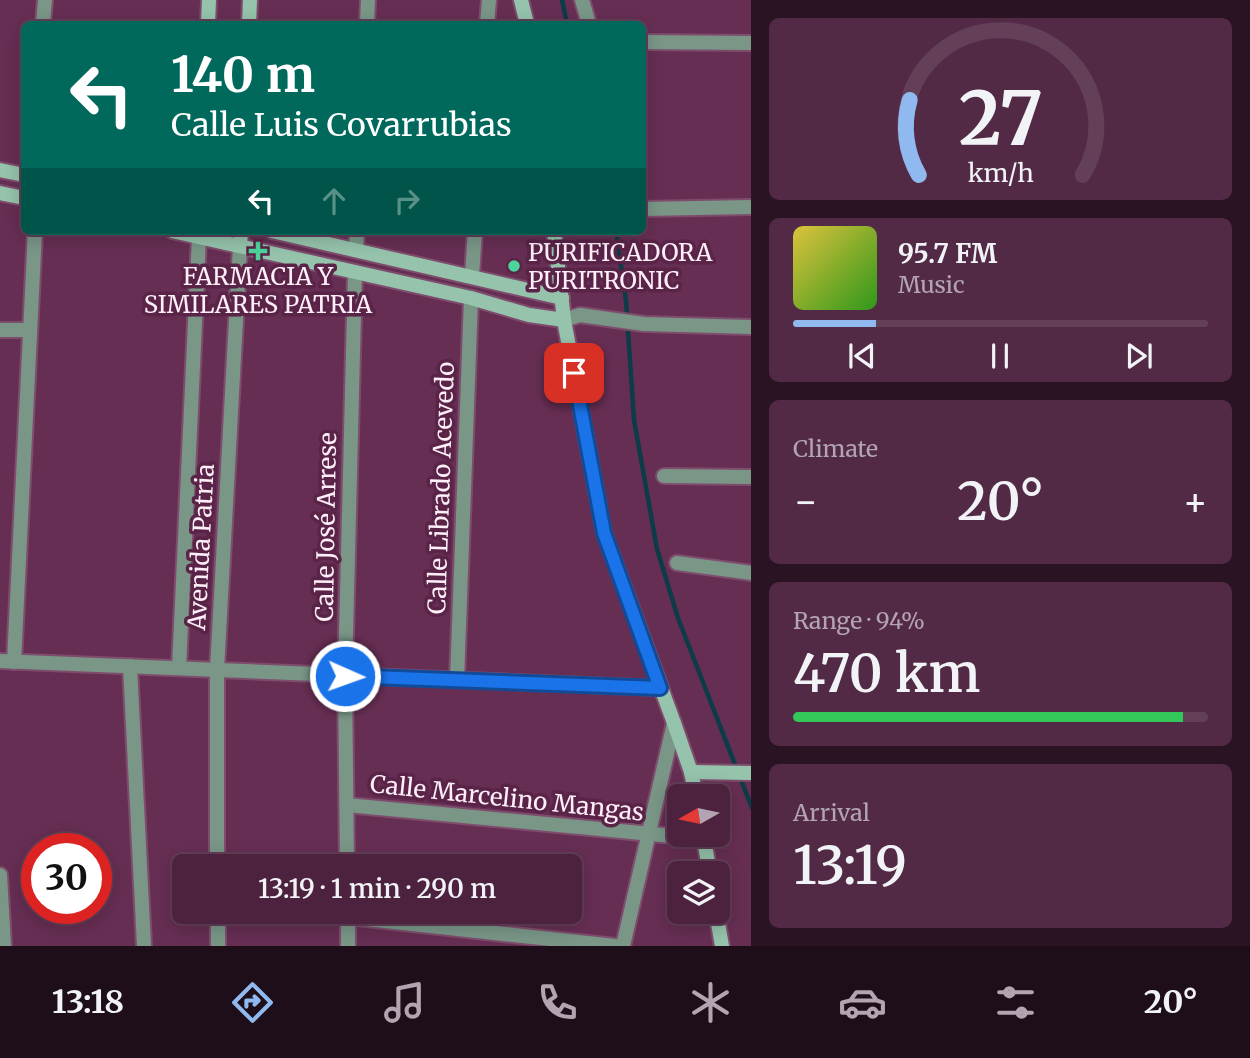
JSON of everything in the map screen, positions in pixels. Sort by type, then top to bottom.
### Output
[{"type":"street","points":[[43,21],[45,0]]},
{"type":"street","points":[[208,21],[209,0]]},
{"type":"street","points":[[249,21],[250,0]]},
{"type":"street","points":[[367,21],[368,0]]},
{"type":"street","points":[[487,21],[489,0]]},
{"type":"street","points":[[521,0],[526,21]]},
{"type":"street","points":[[582,0],[588,21]]},
{"type":"street","points":[[646,42],[751,43]]},
{"type":"street","points":[[0,170],[21,174]]},
{"type":"street","points":[[0,193],[21,197]]},
{"type":"street","points":[[646,209],[751,207]]},
{"type":"street","points":[[35,235],[7,661],[660,688]]},
{"type":"street","name":"Avenida Patria","points":[[179,668],[199,235]]},
{"type":"street","points":[[202,235],[240,246],[471,298],[529,316],[564,320],[586,316],[644,324],[751,327]]},
{"type":"street","name":"Avenida Patria","points":[[217,854],[217,670],[241,235]]},
{"type":"street","points":[[290,235],[562,298],[586,316]]},
{"type":"street","points":[[356,250],[357,235]]},
{"type":"street","points":[[472,276],[475,235]]},
{"type":"street","points":[[554,235],[564,320],[604,533],[674,723],[694,784]]},
{"type":"street","name":"Calle José Arrese","points":[[347,854],[345,676],[355,272]]},
{"type":"street","name":"Calle Librado Acevedo","points":[[457,680],[471,298]]},
{"type":"street","points":[[0,330],[30,330]]},
{"type":"street","points":[[664,476],[751,477]]},
{"type":"street","points":[[677,563],[751,573]]},
{"type":"street","points":[[130,666],[144,946]]},
{"type":"street","points":[[623,946],[674,723]]},
{"type":"street","points":[[691,772],[751,773]]},
{"type":"street","name":"Calle Marcelino Mangas","points":[[346,805],[667,835]]},
{"type":"street","points":[[0,875],[4,946]]},
{"type":"street","points":[[218,924],[218,946]]},
{"type":"street","points":[[348,924],[348,946]]},
{"type":"street","points":[[431,924],[615,946]]},
{"type":"street","points":[[718,924],[722,946]]},
{"type":"waterway","points":[[562,0],[566,21]]},
{"type":"waterway","points":[[617,235],[626,300],[634,420],[657,549],[678,618],[751,805]]},
{"type":"place","name":"FARMACIA Y SIMILARES PATRIA","points":[[258,251]]},
{"type":"place","name":"PURIFICADORA PURITRONIC","points":[[514,266]]},
{"type":"route","points":[[345,676],[660,688],[604,533],[574,373]]}]
